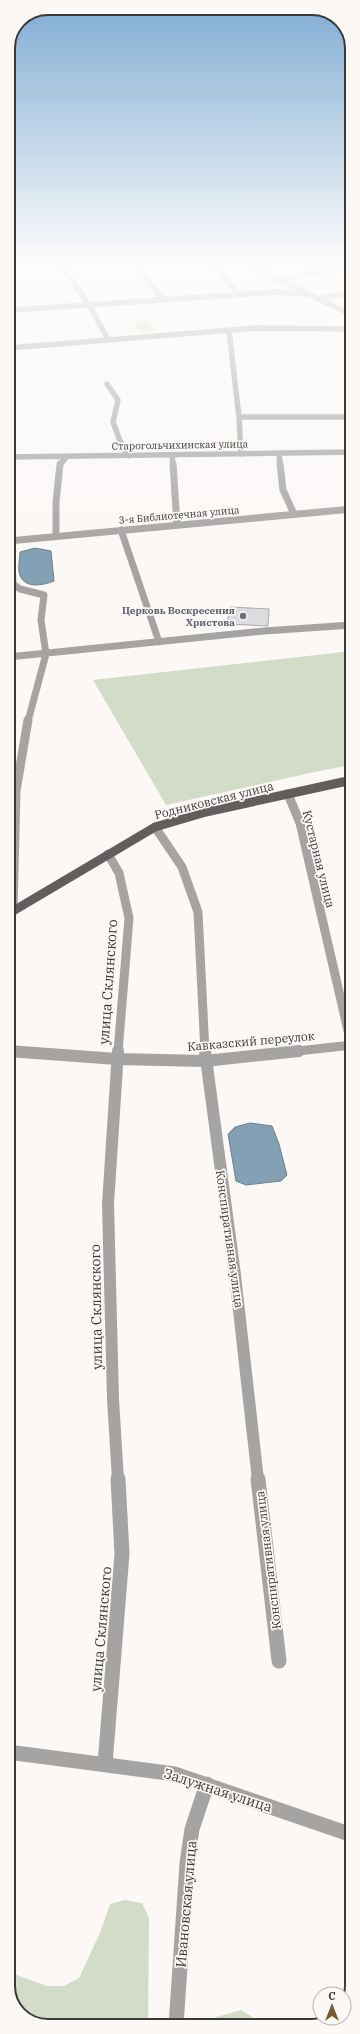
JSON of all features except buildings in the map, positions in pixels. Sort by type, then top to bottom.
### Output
[{"type":"main road","name":"Родниковская улица","points":[[15,910],[155,827],[206,812],[345,782]]},
{"type":"street","points":[[232,361],[239,417],[240,454]]},
{"type":"street","points":[[107,384],[118,400],[113,422],[120,442],[129,456]]},
{"type":"street","points":[[239,417],[345,418]]},
{"type":"street","name":"Старогольчихинская улица","points":[[15,457],[345,452]]},
{"type":"street","points":[[279,453],[283,490],[294,514]]},
{"type":"street","points":[[172,455],[177,525]]},
{"type":"street","points":[[56,536],[56,502],[60,463],[66,457]]},
{"type":"street","name":"3-я Библиотечная улица","points":[[15,540],[345,510]]},
{"type":"street","points":[[122,530],[159,642]]},
{"type":"street","points":[[15,585],[20,589],[41,594],[45,597],[40,620],[46,654],[25,731],[15,777]]},
{"type":"street","points":[[15,656],[301,628],[345,625]]},
{"type":"street","name":"Кустарная улица","points":[[288,794],[300,824],[345,1016]]},
{"type":"street","name":"Конспиративная улица","points":[[155,827],[182,867],[198,912],[205,1060],[208,1092],[216,1129],[221,1179],[235,1275],[279,1661]]},
{"type":"street","name":"улица Склянского","points":[[105,1764],[122,1554],[113,1399],[108,1204],[117,1059],[129,918],[119,873],[108,854]]},
{"type":"street","name":"Кавказский переулок","points":[[15,1052],[117,1059],[205,1060],[345,1047]]},
{"type":"street","name":"Залужная улица","points":[[15,1753],[175,1774],[345,1833]]},
{"type":"street","name":"Ивановская улица","points":[[176,2019],[187,1863],[192,1829],[207,1784]]},
{"type":"green space","points":[[345,652],[345,766],[166,805],[93,680]]},
{"type":"green space","points":[[125,1900],[142,1903],[149,1918],[148,2019],[46,2019],[39,2018],[26,2011],[17,1997],[15,1990],[15,1974],[47,1986],[64,1986],[79,1978],[100,1933],[110,1904]]},
{"type":"green space","points":[[241,2010],[251,2016],[252,2019],[216,2019],[216,2017]]},
{"type":"water","points":[[35,548],[51,551],[54,581],[33,585],[28,584],[21,577],[19,572],[20,552]]},
{"type":"water","points":[[250,1123],[272,1126],[279,1144],[287,1175],[281,1181],[246,1185],[236,1181],[228,1134],[235,1127]]},
{"type":"place","name":"Церковь Воскресения Христова","points":[[243,616]]}]
